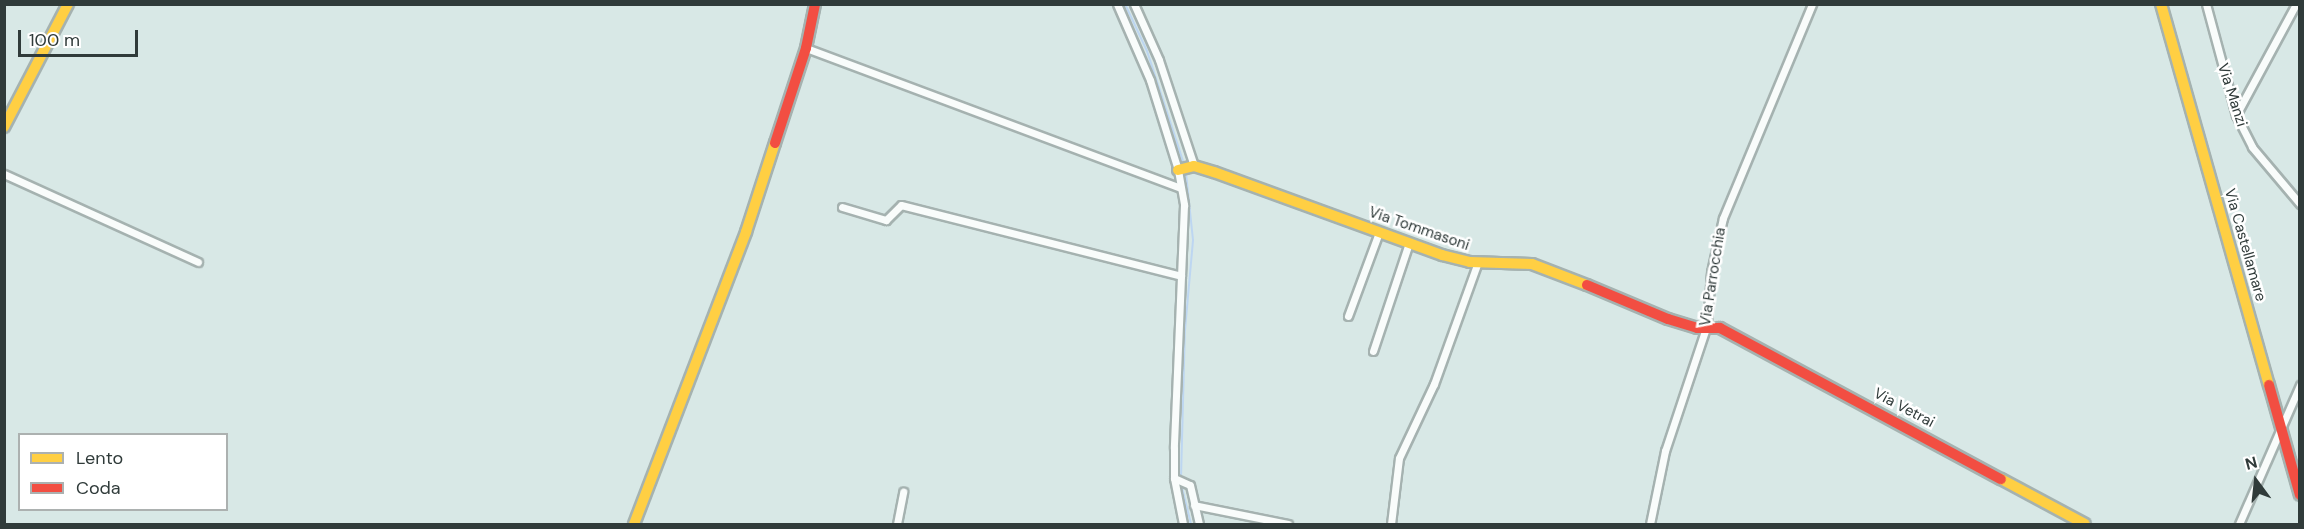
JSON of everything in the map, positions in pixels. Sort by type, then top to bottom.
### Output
[{"type":"street","points":[[4,127],[68,4]]},
{"type":"street","points":[[634,525],[746,232],[806,48],[815,4]]},
{"type":"street","points":[[1117,4],[1141,54],[1186,168]]},
{"type":"street","points":[[1134,4],[1159,60],[1186,168],[1181,188],[1185,226],[1181,276],[1179,480],[1183,525]]},
{"type":"street","name":"Via Parrocchia","points":[[1650,525],[1665,451],[1707,325],[1711,272],[1722,218],[1812,4]]},
{"type":"street","name":"Via Castellamare","points":[[2161,4],[2300,495]]},
{"type":"street","name":"Via Manzi","points":[[2206,4],[2236,116],[2252,147],[2300,204]]},
{"type":"street","points":[[2236,116],[2296,4]]},
{"type":"street","points":[[806,48],[1181,188]]},
{"type":"street","name":"Via Tommasoni","points":[[1186,168],[1379,231],[1442,255],[1478,262],[1532,264],[1551,269],[1668,319],[1696,328],[1707,325]]},
{"type":"street","points":[[4,174],[198,262]]},
{"type":"street","points":[[842,207],[886,220],[901,205],[1181,276]]},
{"type":"street","points":[[1347,316],[1379,231]]},
{"type":"street","points":[[1373,351],[1409,243]]},
{"type":"street","points":[[1391,525],[1399,458],[1434,384],[1478,262]]},
{"type":"street","name":"Via Vetrai","points":[[1707,325],[1806,372],[2085,525]]},
{"type":"street","points":[[2239,525],[2300,385]]},
{"type":"street","points":[[1179,480],[1190,485],[1199,525]]},
{"type":"street","points":[[897,525],[903,492]]},
{"type":"street","points":[[1194,505],[1288,525]]},
{"type":"waterway","points":[[1125,4],[1147,51],[1184,164]]},
{"type":"waterway","points":[[1181,478],[1185,330],[1193,240],[1186,173]]},
{"type":"waterway","points":[[1181,484],[1191,524]]},
{"type":"traffic: slow","points":[[4,127],[68,4]]},
{"type":"traffic: slow","points":[[2161,4],[2269,385]]},
{"type":"traffic: slow","points":[[634,524],[746,232],[775,143]]},
{"type":"traffic: slow","points":[[1178,170],[1194,166],[1214,172],[1442,255],[1470,262],[1532,264],[1587,285]]},
{"type":"traffic: slow","points":[[2001,479],[2085,524]]},
{"type":"traffic: jam","points":[[775,143],[806,48],[815,4]]},
{"type":"traffic: jam","points":[[1587,285],[1668,319],[1697,328],[1720,328],[2001,479]]},
{"type":"traffic: jam","points":[[2269,385],[2300,495]]}]
